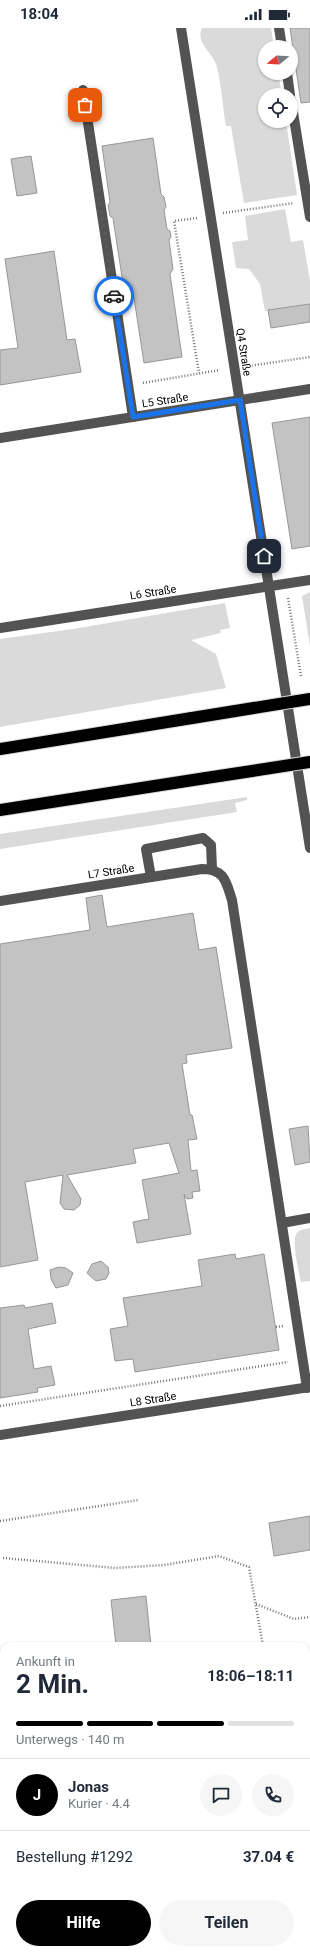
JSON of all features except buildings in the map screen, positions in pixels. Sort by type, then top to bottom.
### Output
[{"type":"highway","points":[[0,749],[310,699]]},
{"type":"highway","points":[[0,810],[310,762]]},
{"type":"lane","name":"Q4 Straße","points":[[181,28],[310,848]]},
{"type":"lane","points":[[279,28],[281,40]]},
{"type":"lane","points":[[83,90],[133,417]]},
{"type":"lane","points":[[295,128],[310,217]]},
{"type":"lane","name":"L5 Straße","points":[[0,438],[310,389]]},
{"type":"lane","name":"L6 Straße","points":[[0,628],[310,580]]},
{"type":"lane","points":[[151,877],[146,849],[203,838],[211,845],[212,869],[224,876],[232,900],[302,1360],[308,1387]]},
{"type":"lane","name":"L7 Straße","points":[[0,901],[202,868],[212,869]]},
{"type":"lane","points":[[282,1223],[310,1218]]},
{"type":"lane","name":"L8 Straße","points":[[0,1435],[308,1387]]},
{"type":"path","points":[[199,373],[174,221],[307,201]]},
{"type":"path","points":[[128,385],[310,357]]},
{"type":"path","points":[[286,584],[300,676]]},
{"type":"path","points":[[0,1406],[302,1360]]},
{"type":"path","points":[[0,1522],[138,1500]]},
{"type":"path","points":[[3,1558],[115,1568],[164,1565],[219,1556],[249,1567],[262,1642]]},
{"type":"path","points":[[256,1604],[294,1619],[310,1616]]},
{"type":"shaded area","points":[[202,28],[271,28],[273,40],[258,40],[258,80],[279,80],[281,88],[258,88],[258,128],[287,128],[297,195],[244,203],[231,126],[226,126],[218,70],[214,60],[202,43],[200,33]]},
{"type":"shaded area","points":[[285,209],[291,242],[303,240],[310,281],[310,304],[265,311],[260,284],[249,269],[236,268],[232,242],[248,240],[245,216]]},
{"type":"shaded area","points":[[310,592],[310,646],[302,596]]},
{"type":"shaded area","points":[[225,603],[230,628],[220,630],[221,633],[191,640],[216,654],[226,688],[0,727],[0,639],[73,629]]},
{"type":"shaded area","points":[[247,797],[247,800],[235,803],[237,812],[0,849],[0,834]]},
{"type":"shaded area","points":[[310,1228],[310,1281],[301,1282],[295,1248],[296,1235],[302,1230]]},
{"type":"way so far","points":[[85,105],[114,296]]},
{"type":"route","points":[[114,296],[133,417],[240,400],[264,556]]}]
